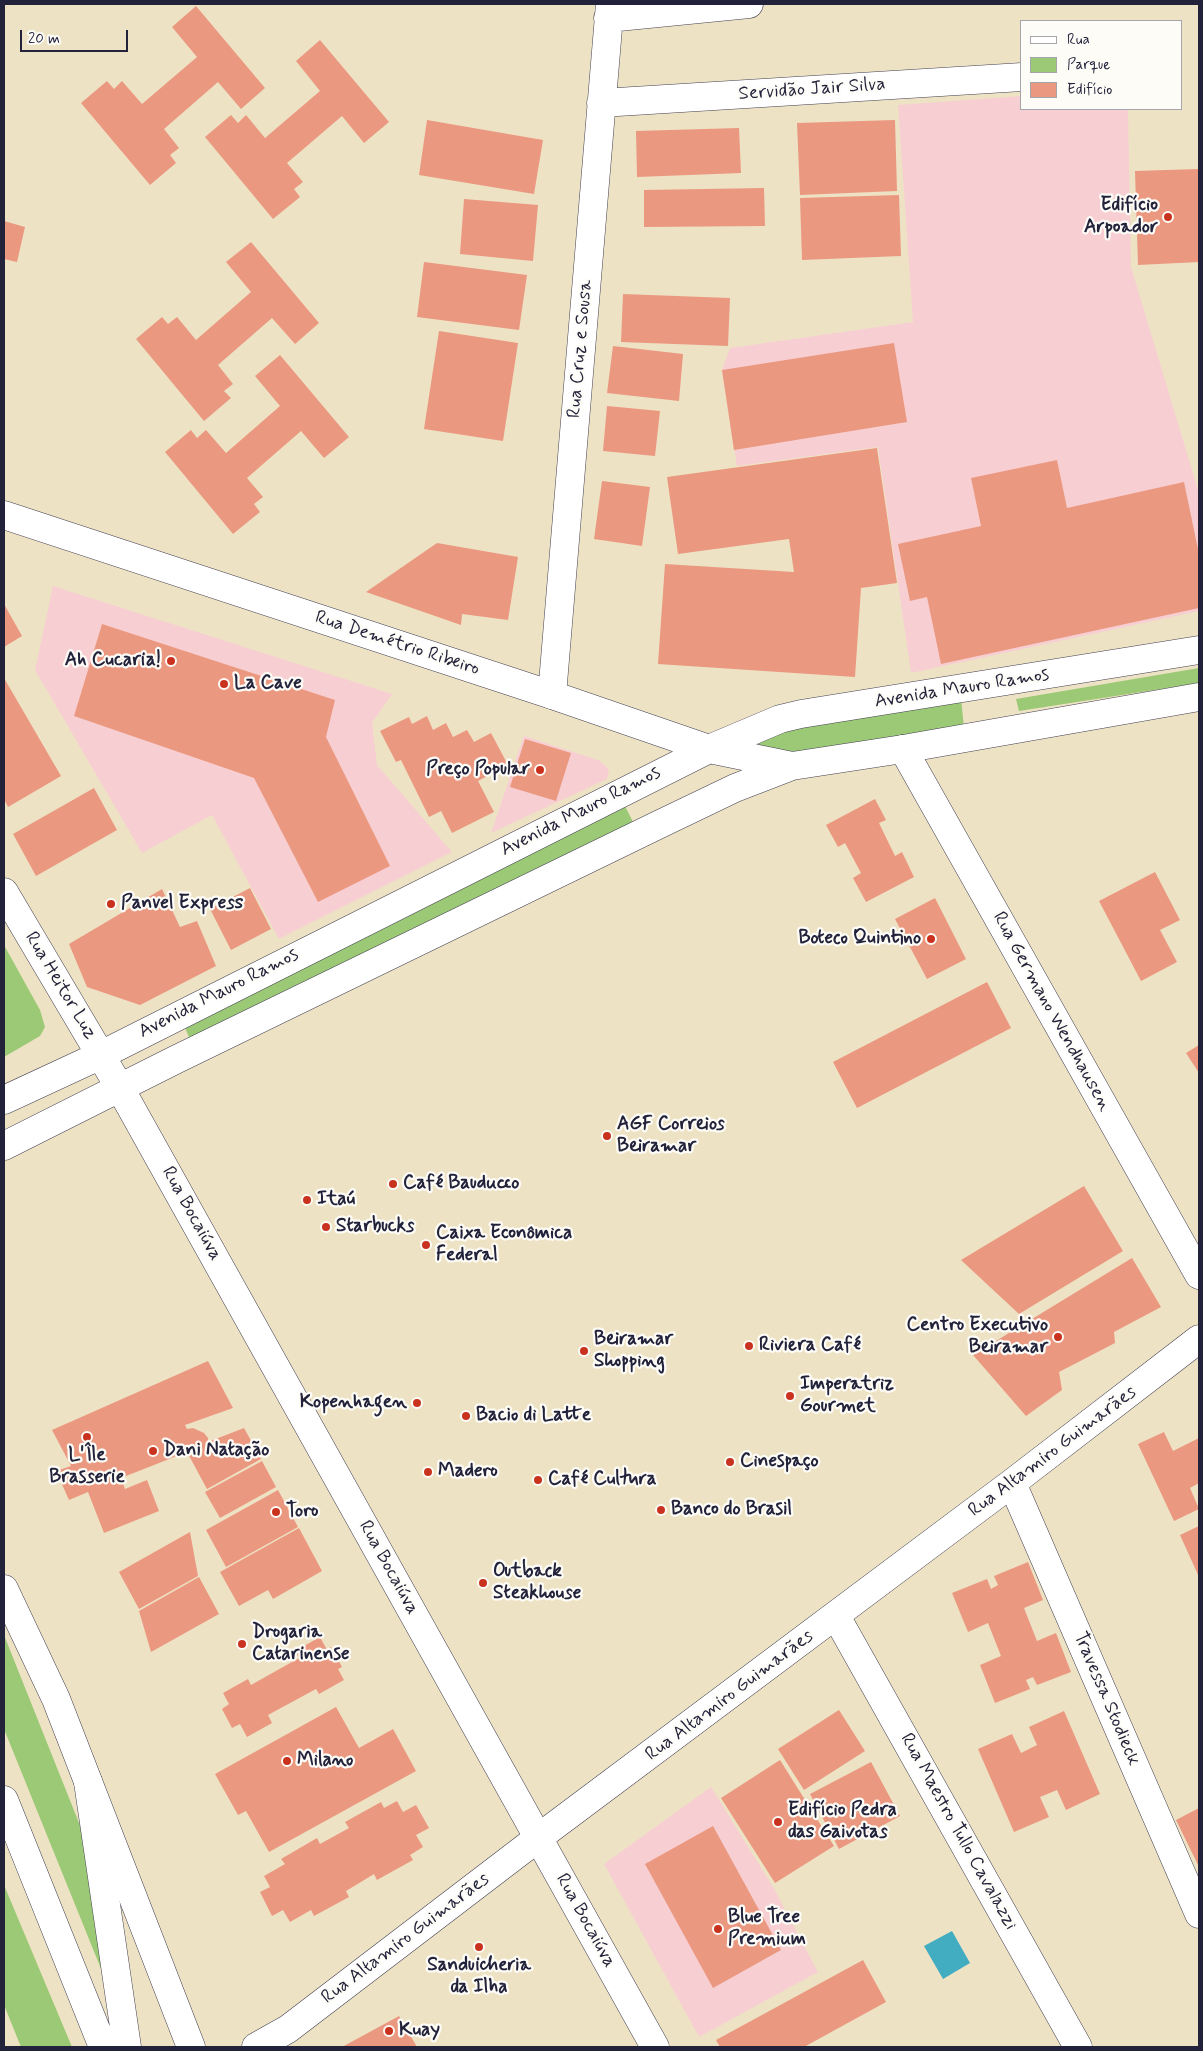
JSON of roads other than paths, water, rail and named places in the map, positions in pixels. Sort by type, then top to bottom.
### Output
[{"type":"main road","points":[[609,11],[749,4]]},
{"type":"main road","name":"Rua Cruz e Sousa","points":[[552,695],[609,11]]},
{"type":"main road","name":"Servidão Jair Silva","points":[[601,103],[1020,77]]},
{"type":"main road","name":"Rua Demétrio Ribeiro","points":[[4,515],[552,695],[709,749],[792,766]]},
{"type":"main road","name":"Avenida Mauro Ramos","points":[[4,1100],[100,1054],[709,749],[780,719],[801,714],[1199,650]]},
{"type":"main road","name":"Avenida Mauro Ramos","points":[[4,1146],[735,788],[792,766],[903,749],[1199,697]]},
{"type":"main road","name":"Rua Germano Wendhausen","points":[[903,749],[1199,1275]]},
{"type":"main road","name":"Rua Heitor Luz","points":[[4,892],[120,1088]]},
{"type":"main road","name":"Rua Bocaiúva","points":[[120,1088],[655,2047]]},
{"type":"main road","name":"Rua Altamiro Guimarães","points":[[256,2047],[288,2030],[538,1838],[1012,1484],[1199,1339]]},
{"type":"main road","name":"Travessa Stodieck","points":[[1012,1484],[1199,1914]]},
{"type":"main road","points":[[4,1589],[56,1699],[191,2047]]},
{"type":"main road","name":"Rua Maestro Tullo Cavalazzi","points":[[836,1616],[1078,2047]]},
{"type":"main road","points":[[88,1782],[127,2047]]},
{"type":"main road","points":[[4,1800],[103,2047]]},
{"type":"water","points":[[952,1931],[970,1963],[943,1979],[924,1946]]},
{"type":"place","name":"Edifício Arpoador","points":[[1168,217]]},
{"type":"place","name":"Ah Cucaria!","points":[[171,661]]},
{"type":"place","name":"La Cave","points":[[224,684]]},
{"type":"place","name":"Preço Popular","points":[[540,770]]},
{"type":"place","name":"Panvel Express","points":[[111,904]]},
{"type":"place","name":"Boteco Quintino","points":[[931,939]]},
{"type":"place","name":"AGF Correios Beiramar","points":[[607,1136]]},
{"type":"place","name":"Café Bauducco","points":[[393,1184]]},
{"type":"place","name":"Itaú","points":[[307,1200]]},
{"type":"place","name":"Starbucks","points":[[326,1227]]},
{"type":"place","name":"Caixa Econômica Federal","points":[[426,1245]]},
{"type":"place","name":"Centro Executivo Beiramar","points":[[1058,1337]]},
{"type":"place","name":"Riviera Café","points":[[749,1346]]},
{"type":"place","name":"Beiramar Shopping","points":[[584,1351]]},
{"type":"place","name":"Imperatriz Gourmet","points":[[790,1396]]},
{"type":"place","name":"Kopenhagen","points":[[417,1403]]},
{"type":"place","name":"Bacio di Latte","points":[[466,1416]]},
{"type":"place","name":"L'Île Brasserie","points":[[87,1437]]},
{"type":"place","name":"Dani Natação","points":[[153,1451]]},
{"type":"place","name":"Cinespaço","points":[[730,1462]]},
{"type":"place","name":"Madero","points":[[428,1472]]},
{"type":"place","name":"Café Cultura","points":[[538,1480]]},
{"type":"place","name":"Banco do Brasil","points":[[661,1510]]},
{"type":"place","name":"Toro","points":[[276,1512]]},
{"type":"place","name":"Outback Steakhouse","points":[[483,1583]]},
{"type":"place","name":"Drogaria Catarinense","points":[[242,1644]]},
{"type":"place","name":"Milano","points":[[287,1761]]},
{"type":"place","name":"Edifício Pedra das Gaivotas","points":[[778,1822]]},
{"type":"place","name":"Blue Tree Premium","points":[[718,1929]]},
{"type":"place","name":"Sanduicheria da Ilha","points":[[479,1947]]},
{"type":"place","name":"Kuay","points":[[389,2031]]}]
